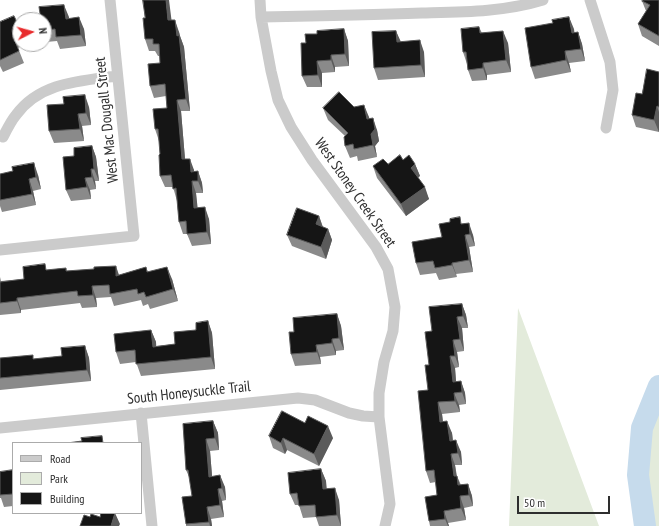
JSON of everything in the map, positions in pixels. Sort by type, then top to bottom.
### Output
[{"type":"street","name":"West Mac Dougall Street","points":[[0,250],[134,236],[110,0]]},
{"type":"street","name":"West Stoney Creek Street","points":[[260,0],[261,17],[270,71],[278,100],[291,126],[312,160],[376,247],[388,269],[395,307],[393,330],[384,362],[379,393],[379,417],[390,504],[385,526]]},
{"type":"street","points":[[261,17],[361,16],[475,12],[528,5],[543,0]]},
{"type":"street","points":[[590,0],[610,62],[613,90],[606,128]]},
{"type":"street","points":[[3,136],[15,115],[23,106],[42,92],[68,82],[117,76]]},
{"type":"street","name":"South Honeysuckle Trail","points":[[0,428],[298,398],[315,400],[349,413],[379,417]]},
{"type":"street","points":[[140,413],[152,526]]},
{"type":"green space","points":[[518,308],[599,526],[509,526]]},
{"type":"green space","points":[[659,386],[659,526],[645,526],[638,475],[642,428]]},
{"type":"building","points":[[143,0],[166,0],[168,20],[175,20],[177,36],[179,35],[186,99],[177,100],[182,159],[190,159],[191,172],[198,171],[198,181],[192,181],[194,208],[205,207],[207,232],[187,234],[186,221],[179,222],[176,188],[173,189],[171,175],[160,176],[158,129],[155,129],[153,109],[167,108],[165,84],[150,86],[148,64],[160,63],[159,44],[153,44],[153,39],[145,39]]},
{"type":"building","points":[[659,0],[659,36],[638,24],[650,5],[642,1]]},
{"type":"building","points":[[64,5],[66,19],[79,17],[81,35],[56,37],[55,29],[52,29],[52,12],[40,12],[39,7]]},
{"type":"building","points":[[12,17],[12,52],[17,52],[0,60],[0,22]]},
{"type":"building","points":[[569,17],[572,33],[578,32],[581,49],[565,51],[566,60],[531,67],[525,28],[553,23],[552,20]]},
{"type":"building","points":[[479,27],[480,33],[503,31],[506,60],[483,63],[483,68],[468,70],[466,52],[463,52],[461,29]]},
{"type":"building","points":[[344,29],[345,54],[331,55],[331,60],[317,61],[318,75],[302,76],[301,43],[306,43],[305,34],[317,34],[317,31]]},
{"type":"building","points":[[396,31],[397,42],[420,40],[421,65],[374,68],[372,32]]},
{"type":"building","points":[[647,69],[659,72],[659,107],[657,106],[654,120],[632,115],[636,93],[642,94]]},
{"type":"building","points":[[339,92],[354,107],[364,105],[367,119],[373,118],[375,129],[371,134],[373,145],[354,149],[353,144],[345,146],[344,137],[348,133],[323,108]]},
{"type":"building","points":[[85,95],[86,113],[78,114],[80,129],[49,131],[47,105],[64,104],[63,97]]},
{"type":"building","points":[[92,146],[94,169],[91,169],[92,177],[85,178],[87,187],[66,190],[63,157],[74,156],[74,148]]},
{"type":"building","points":[[400,155],[403,160],[409,155],[415,164],[411,168],[425,187],[401,204],[373,166],[383,159],[388,164]]},
{"type":"building","points":[[34,163],[36,177],[29,179],[32,194],[0,200],[0,174],[13,171],[12,167]]},
{"type":"building","points":[[297,208],[319,216],[316,224],[328,229],[321,247],[287,235]]},
{"type":"building","points":[[460,217],[461,224],[469,223],[470,234],[465,235],[469,260],[435,268],[433,261],[416,263],[412,242],[442,237],[439,224],[450,222],[450,219]]},
{"type":"building","points":[[45,264],[46,270],[66,268],[66,271],[116,266],[116,276],[146,267],[147,272],[167,267],[173,289],[146,297],[144,292],[138,294],[137,289],[110,294],[109,285],[92,286],[93,295],[78,296],[77,291],[17,298],[17,301],[0,303],[0,282],[24,279],[23,267]]},
{"type":"building","points":[[462,304],[463,316],[457,317],[460,339],[453,340],[455,356],[450,356],[453,382],[461,381],[462,392],[454,393],[455,401],[438,402],[440,422],[447,421],[450,441],[456,440],[458,453],[451,454],[454,476],[457,476],[458,485],[468,484],[469,495],[460,496],[461,508],[444,511],[445,519],[429,521],[425,497],[437,495],[434,470],[426,471],[418,391],[428,390],[425,365],[429,365],[425,332],[432,331],[429,307]]},
{"type":"building","points":[[337,314],[339,338],[332,339],[332,343],[316,345],[317,352],[291,354],[289,332],[294,332],[293,318]]},
{"type":"building","points":[[208,321],[211,357],[136,364],[135,350],[116,352],[114,334],[151,330],[153,347],[175,344],[174,332],[196,330],[196,323]]},
{"type":"building","points":[[85,346],[87,370],[0,378],[0,358],[33,355],[33,359],[62,356],[61,348]]},
{"type":"building","points":[[282,411],[305,423],[308,416],[328,426],[314,454],[283,438],[281,443],[269,436]]},
{"type":"building","points":[[213,421],[215,438],[206,439],[209,477],[220,475],[222,488],[218,489],[220,505],[207,507],[209,522],[186,524],[182,497],[192,496],[188,470],[186,470],[183,424]]},
{"type":"building","points":[[102,436],[103,442],[74,442],[82,441],[81,438]]},
{"type":"building","points":[[321,469],[323,489],[335,488],[337,515],[316,517],[315,505],[299,506],[297,493],[290,494],[288,473]]},
{"type":"building","points":[[12,470],[12,494],[0,495],[0,472]]},
{"type":"building","points":[[91,514],[100,517],[101,514],[115,514],[111,526],[80,526],[84,515],[90,517]]},
{"type":"waterway","points":[[645,526],[638,475],[642,428],[659,386]]}]
